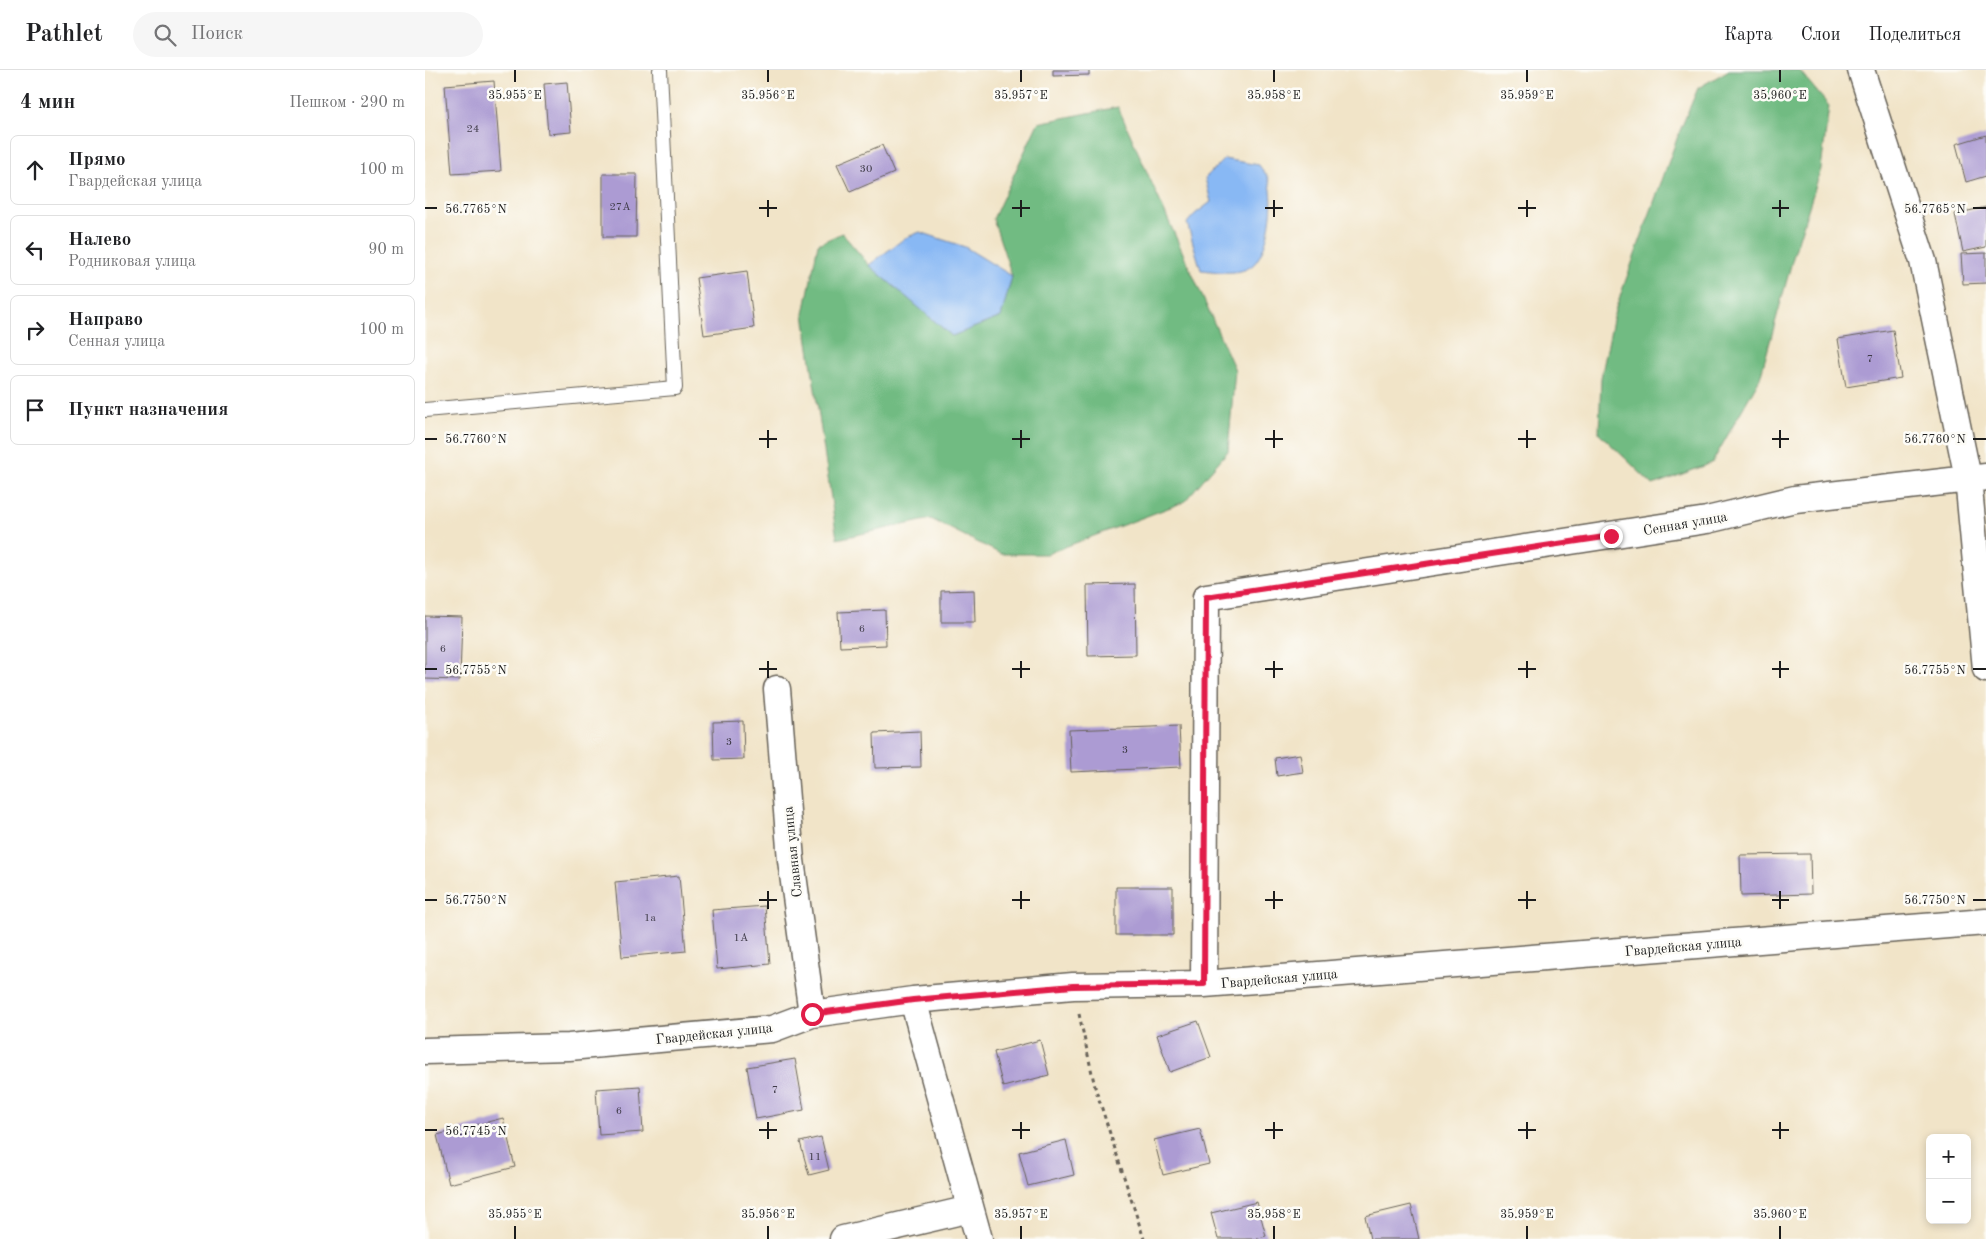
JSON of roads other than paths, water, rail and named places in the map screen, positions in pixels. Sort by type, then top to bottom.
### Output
[{"type":"street","points":[[1861,70],[1923,261],[1977,478],[1986,668]]},
{"type":"street","name":"Сенная улица","points":[[1204,984],[1206,597],[1697,522],[1795,499],[1977,478]]},
{"type":"street","name":"Славная улица","points":[[777,689],[791,860],[812,1014]]},
{"type":"street","name":"Гвардейская улица","points":[[425,1051],[569,1047],[772,1029],[812,1014],[913,1000],[1073,986],[1204,984],[1986,922]]},
{"type":"street","points":[[913,1000],[979,1239]]},
{"type":"street","points":[[843,1239],[970,1209]]},
{"type":"lane","points":[[425,410],[675,388],[660,70]]},
{"type":"water","points":[[1224,159],[1259,165],[1268,179],[1272,200],[1270,224],[1264,248],[1254,264],[1242,271],[1235,272],[1201,270],[1187,223],[1195,214],[1211,202],[1205,178]]},
{"type":"water","points":[[920,232],[965,247],[1012,276],[1001,317],[952,336],[869,265],[905,238]]}]
